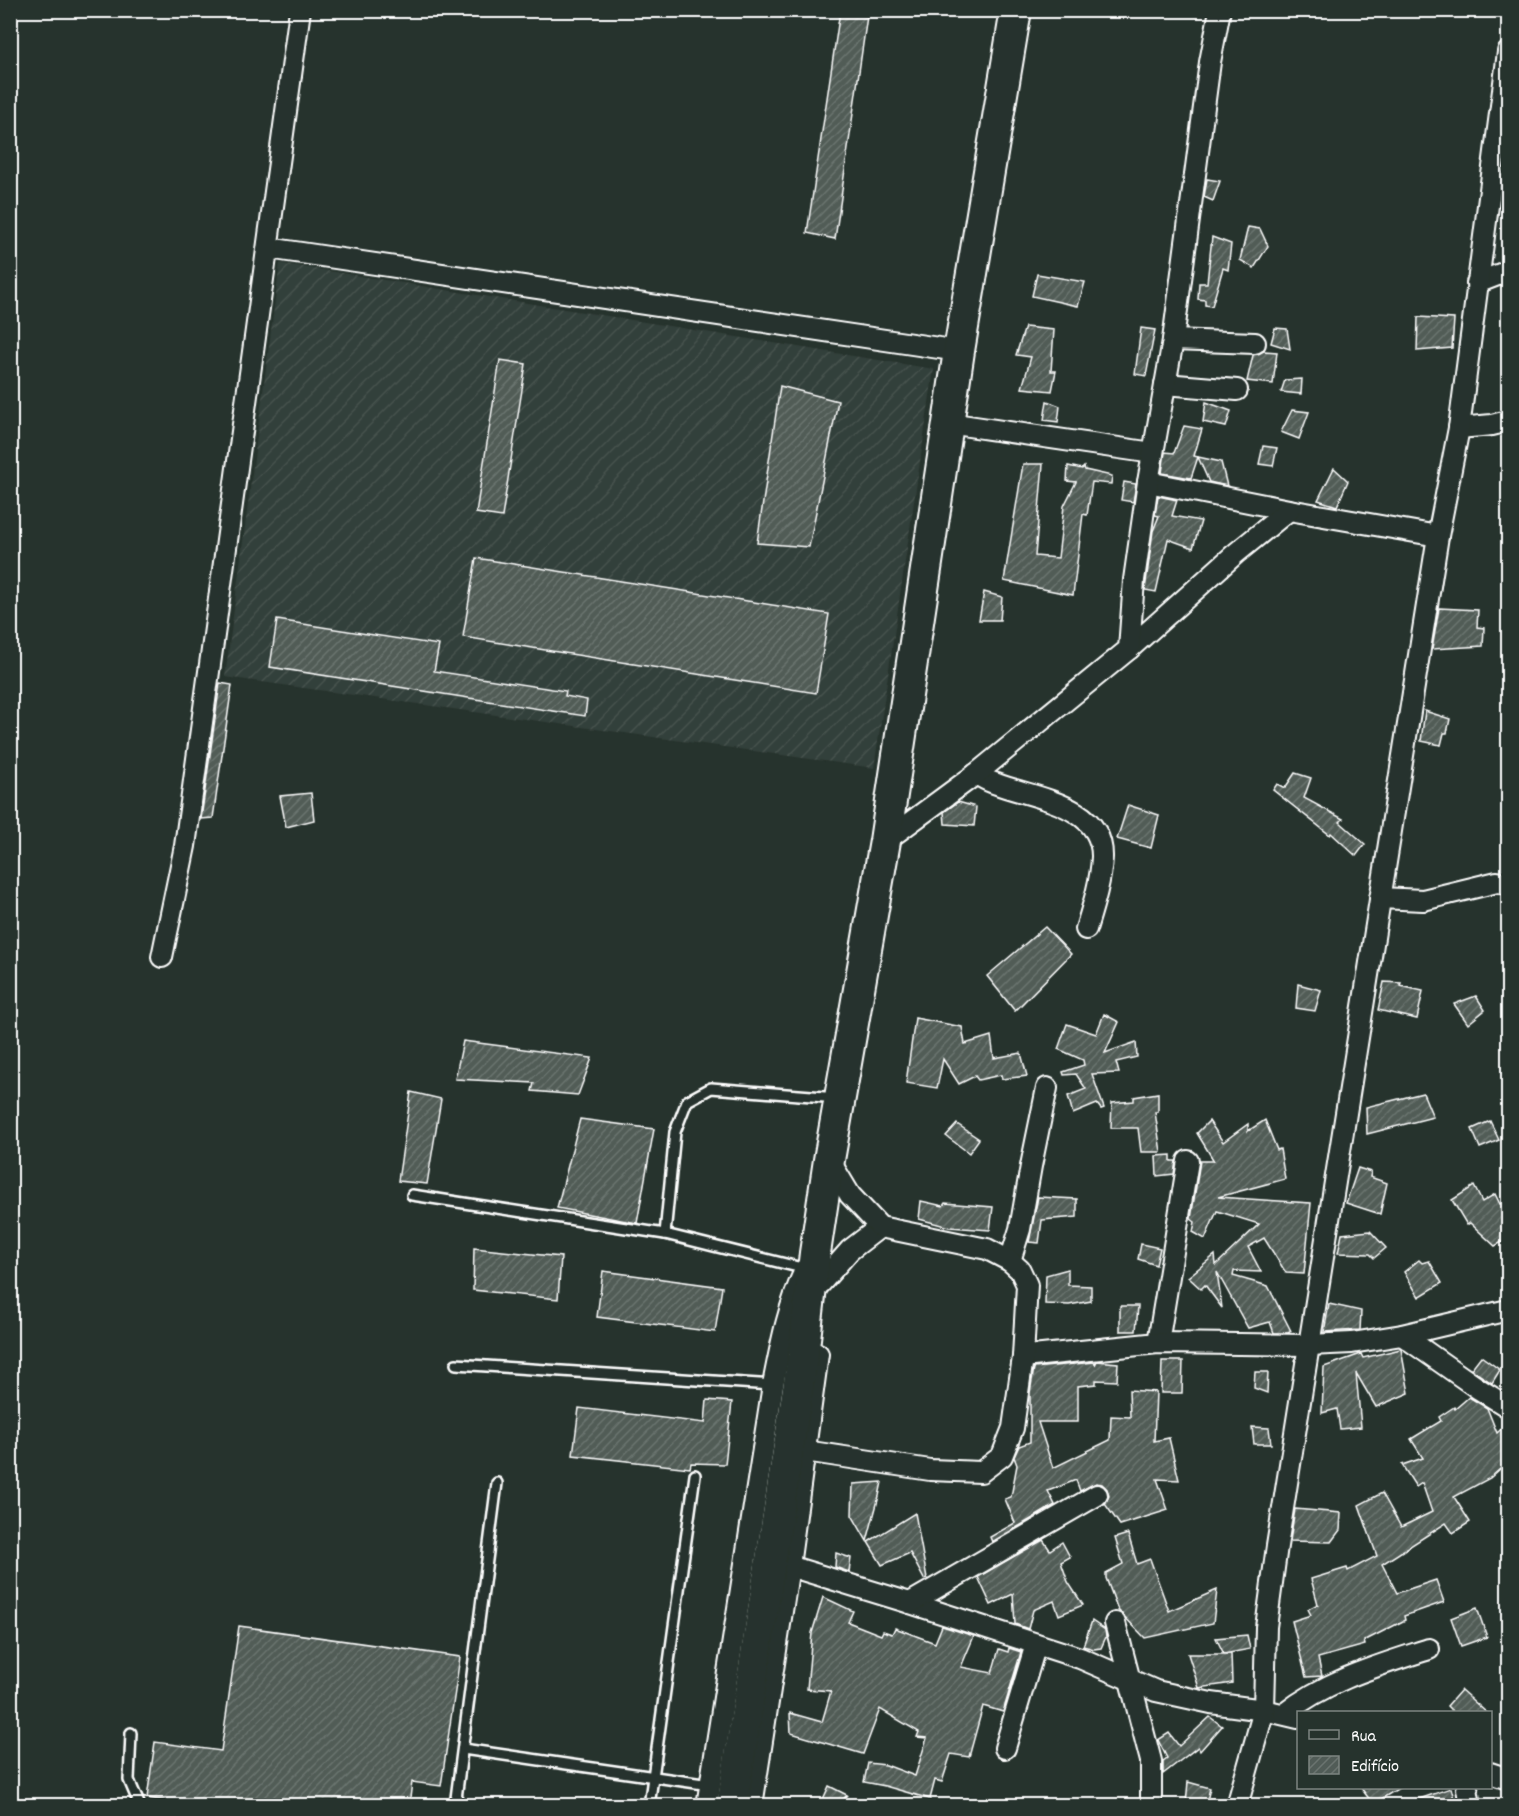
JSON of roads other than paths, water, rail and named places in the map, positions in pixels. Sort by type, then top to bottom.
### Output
[{"type":"main road","points":[[732,1806],[804,1356],[810,1261],[885,841],[959,351],[1016,10]]},
{"type":"street","points":[[162,957],[185,846],[300,10]]},
{"type":"street","points":[[1129,649],[1134,580],[1148,482],[1173,340],[1210,62],[1220,10]]},
{"type":"street","points":[[1237,1806],[1264,1710],[1268,1616],[1277,1546],[1438,536],[1459,428],[1509,52]]},
{"type":"street","points":[[268,248],[959,351]]},
{"type":"street","points":[[1477,283],[1509,271]]},
{"type":"street","points":[[1173,340],[1254,343]]},
{"type":"street","points":[[1165,384],[1237,390]]},
{"type":"street","points":[[1459,428],[1509,421]]},
{"type":"street","points":[[948,423],[1153,453]]},
{"type":"street","points":[[1148,482],[1438,536]]},
{"type":"street","points":[[885,841],[976,774],[1129,649],[1235,554],[1289,510]]},
{"type":"street","points":[[976,774],[995,784],[1070,809],[1088,821],[1099,838],[1102,856],[1098,884],[1086,929]]},
{"type":"street","points":[[1380,898],[1424,900],[1497,882],[1509,885]]},
{"type":"street","points":[[1010,1261],[1020,1229],[1047,1088]]},
{"type":"street","points":[[805,1451],[930,1470],[981,1472],[1002,1456],[1013,1428],[1023,1357],[1027,1285],[1020,1270],[1010,1261],[987,1249],[880,1227],[850,1195],[829,1160]]},
{"type":"street","points":[[1158,1343],[1188,1161]]},
{"type":"street","points":[[820,1284],[850,1250],[880,1227]]},
{"type":"street","points":[[752,1806],[789,1566],[820,1340],[820,1284],[810,1261]]},
{"type":"street","points":[[707,1806],[772,1385],[784,1327],[793,1298],[810,1261]]},
{"type":"street","points":[[1023,1357],[1158,1343],[1309,1345],[1352,1342],[1402,1335],[1509,1310]]},
{"type":"street","points":[[1402,1335],[1479,1389],[1509,1407]]},
{"type":"street","points":[[910,1603],[1097,1495]]},
{"type":"street","points":[[789,1566],[1080,1658],[1156,1691],[1210,1703],[1291,1716],[1305,1698],[1356,1672],[1429,1649]]},
{"type":"street","points":[[1115,1623],[1151,1761],[1152,1806]]},
{"type":"street","points":[[1005,1748],[1036,1644]]},
{"type":"street","points":[[1492,1773],[1509,1779]]},
{"type":"street","points":[[1467,1789],[1470,1806]]},
{"type":"lane","points":[[665,1234],[675,1132],[687,1101],[711,1088],[840,1098]]},
{"type":"lane","points":[[412,1195],[665,1234],[810,1261]]},
{"type":"lane","points":[[456,1364],[772,1385]]},
{"type":"lane","points":[[649,1806],[695,1475]]},
{"type":"lane","points":[[455,1806],[497,1483]]},
{"type":"lane","points":[[131,1733],[129,1780],[140,1806]]},
{"type":"lane","points":[[463,1749],[710,1785]]}]
